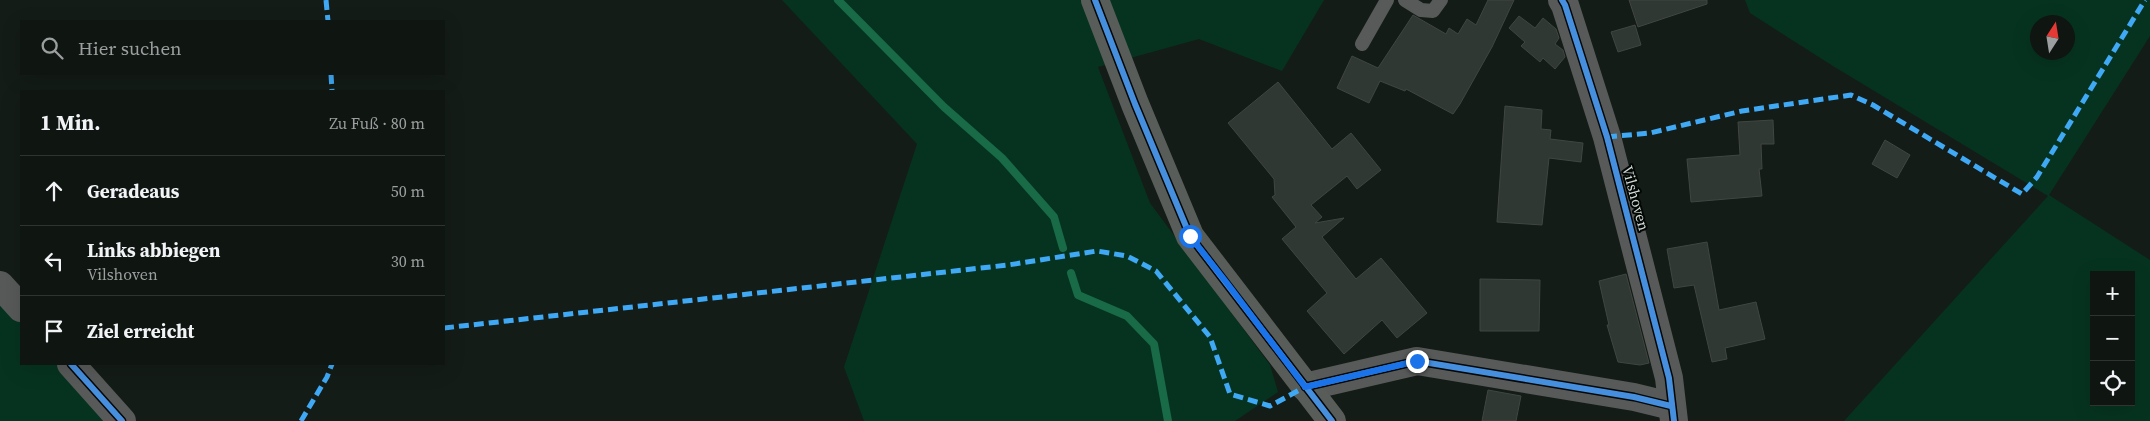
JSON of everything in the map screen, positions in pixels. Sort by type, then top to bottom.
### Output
[{"type":"main road","points":[[1095,0],[1135,104],[1190,236],[1332,421]]},
{"type":"street","name":"Vilshoven","points":[[1305,387],[1417,361],[1634,396],[1672,413],[1669,378],[1607,136],[1562,0]]},
{"type":"street","points":[[0,285],[20,307]]},
{"type":"street","points":[[72,365],[122,421]]},
{"type":"lane","points":[[1362,44],[1387,0]]},
{"type":"lane","points":[[1405,0],[1428,12],[1433,11],[1441,0]]},
{"type":"green space","points":[[782,0],[1324,0],[1282,71],[1199,39],[1098,67],[1150,203],[1270,365],[1278,392],[1235,421],[864,421],[844,367],[917,144]]},
{"type":"green space","points":[[1745,0],[2150,0],[2150,36],[2049,195],[2150,260],[2150,421],[1844,421],[2048,196],[1833,66],[1750,13]]},
{"type":"green space","points":[[0,296],[20,317],[20,365],[66,365],[121,421],[0,421]]},
{"type":"building","points":[[1488,0],[1514,0],[1492,47],[1453,114],[1406,89],[1405,91],[1380,81],[1369,103],[1337,88],[1352,56],[1378,68],[1413,15],[1446,34],[1449,28],[1458,34],[1467,19],[1476,25]]},
{"type":"building","points":[[1629,0],[1707,0],[1707,4],[1638,27]]},
{"type":"building","points":[[1519,16],[1535,28],[1543,18],[1556,29],[1559,38],[1555,44],[1563,50],[1565,57],[1555,69],[1543,58],[1540,62],[1521,46],[1525,42],[1509,28]]},
{"type":"building","points":[[1635,25],[1641,45],[1618,52],[1611,32]]},
{"type":"building","points":[[1278,82],[1332,149],[1351,133],[1381,170],[1357,189],[1347,176],[1311,205],[1322,217],[1315,223],[1344,218],[1322,237],[1356,279],[1381,258],[1427,313],[1397,338],[1382,320],[1344,354],[1307,311],[1327,293],[1282,239],[1296,227],[1272,197],[1275,195],[1274,179],[1228,123]]},
{"type":"building","points":[[1505,106],[1542,110],[1541,129],[1551,130],[1550,139],[1583,143],[1581,162],[1549,158],[1542,225],[1497,222]]},
{"type":"building","points":[[1773,120],[1774,144],[1761,144],[1762,169],[1759,169],[1762,196],[1691,202],[1687,159],[1740,155],[1738,122]]},
{"type":"building","points":[[1885,140],[1910,155],[1897,178],[1872,164]]},
{"type":"building","points":[[1707,242],[1719,310],[1756,302],[1765,339],[1725,348],[1727,359],[1712,362],[1694,285],[1674,288],[1667,249]]},
{"type":"building","points":[[1626,274],[1649,363],[1640,365],[1618,362],[1607,325],[1609,325],[1599,281]]},
{"type":"building","points":[[1480,279],[1540,280],[1539,331],[1480,331]]},
{"type":"building","points":[[1488,390],[1521,396],[1516,421],[1482,421]]},
{"type":"waterway","points":[[838,0],[944,107],[1002,158],[1054,217],[1063,248]]},
{"type":"waterway","points":[[1071,273],[1078,295],[1127,316],[1154,344],[1168,421]]},
{"type":"marked path","points":[[326,0],[328,20]]},
{"type":"marked path","points":[[1607,137],[1650,133],[1742,111],[1851,95],[1873,105],[2022,194],[2037,177],[2145,0]]},
{"type":"marked path","points":[[331,75],[332,90]]},
{"type":"marked path","points":[[445,328],[1008,265],[1097,251],[1127,256],[1156,271],[1210,337],[1230,394],[1270,406],[1305,387]]},
{"type":"marked path","points":[[301,421],[327,377],[332,365]]},
{"type":"cycle path","points":[[1095,0],[1135,104],[1190,236],[1332,421]]},
{"type":"cycle path","points":[[1562,0],[1607,137],[1669,378],[1674,421]]},
{"type":"cycle path","points":[[1305,387],[1417,361],[1634,397],[1671,406]]},
{"type":"cycle path","points":[[72,365],[122,421]]},
{"type":"route","points":[[1190,236],[1305,387],[1417,361]]}]
